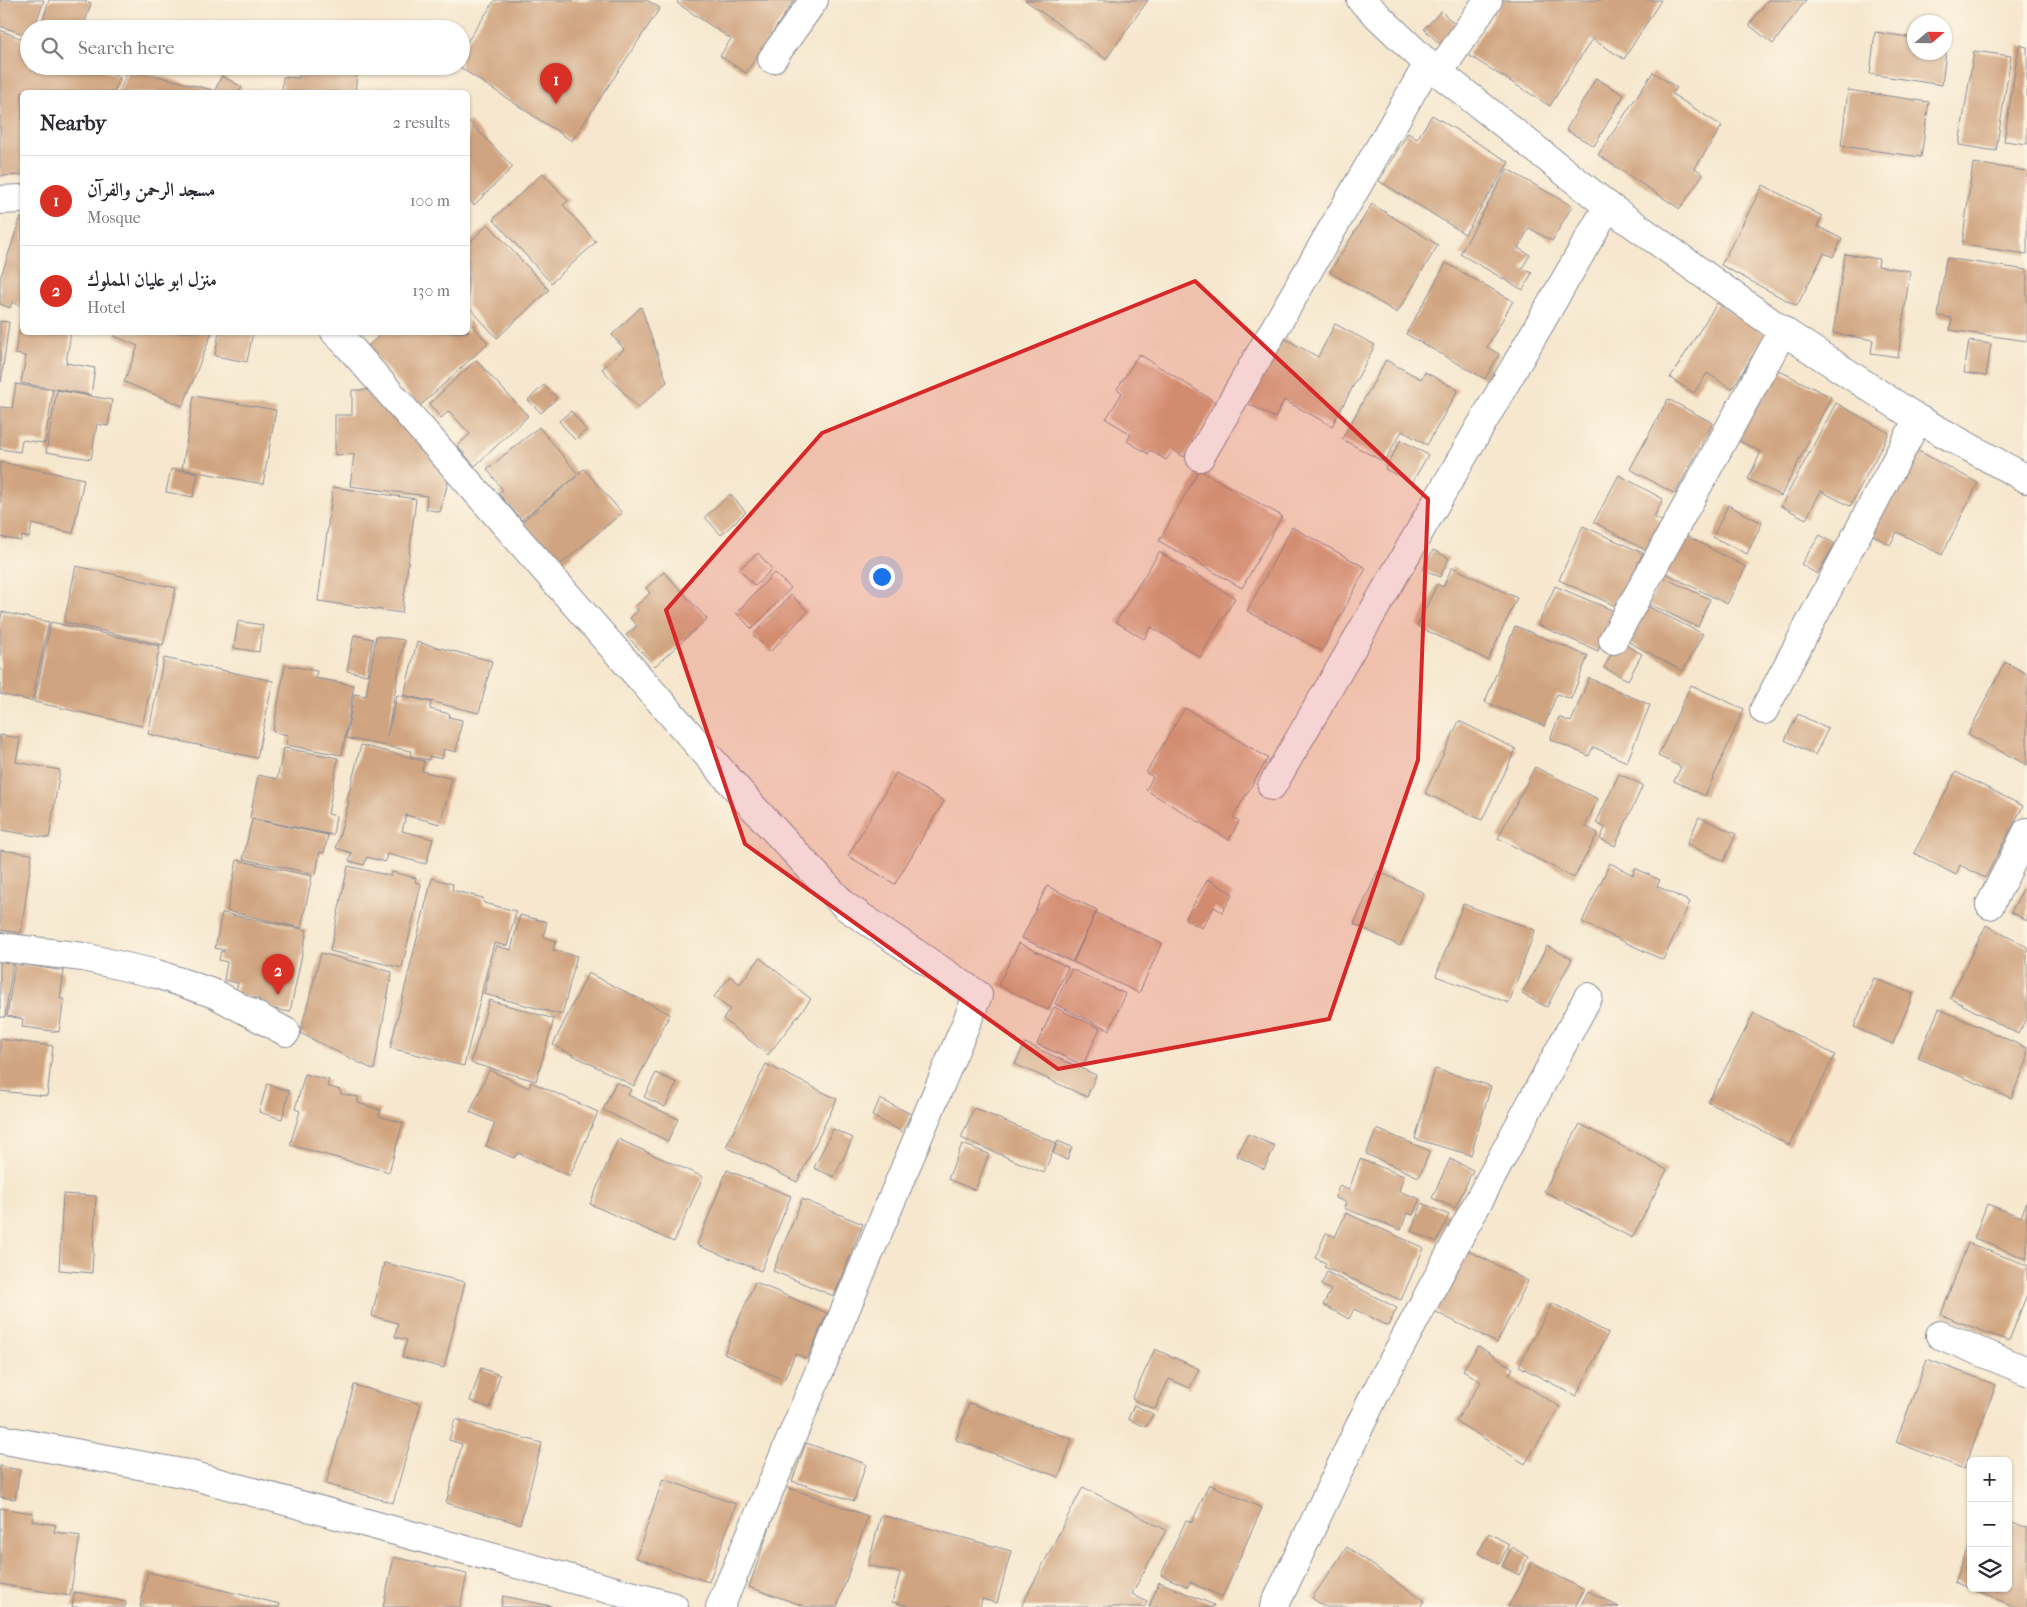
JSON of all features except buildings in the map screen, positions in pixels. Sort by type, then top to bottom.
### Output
[{"type":"street","points":[[772,59],[814,0]]},
{"type":"street","points":[[1361,0],[1433,68],[1608,206],[1783,331],[1918,419],[2027,480]]},
{"type":"street","points":[[1200,457],[1433,68],[1488,0]]},
{"type":"street","points":[[0,200],[20,199]]},
{"type":"street","points":[[1272,786],[1608,206]]},
{"type":"street","points":[[1613,640],[1783,331]]},
{"type":"street","points":[[338,335],[752,806],[845,906],[978,995],[720,1607]]},
{"type":"street","points":[[1764,710],[1918,419]]},
{"type":"street","points":[[1990,905],[2027,832]]},
{"type":"street","points":[[0,947],[83,957],[157,974],[215,994],[286,1032]]},
{"type":"street","points":[[1274,1607],[1374,1396],[1588,997]]},
{"type":"street","points":[[1940,1335],[2027,1371]]},
{"type":"street","points":[[0,1439],[187,1474],[674,1607]]},
{"type":"highlighted area","points":[[1195,281],[1428,499],[1418,760],[1329,1019],[1058,1069],[745,844],[666,610],[822,433]]},
{"type":"place","name":"مسجد الرحمن والفرآن","points":[[556,104]]},
{"type":"place","name":"منزل ابو عليان المملوك","points":[[278,995]]}]
